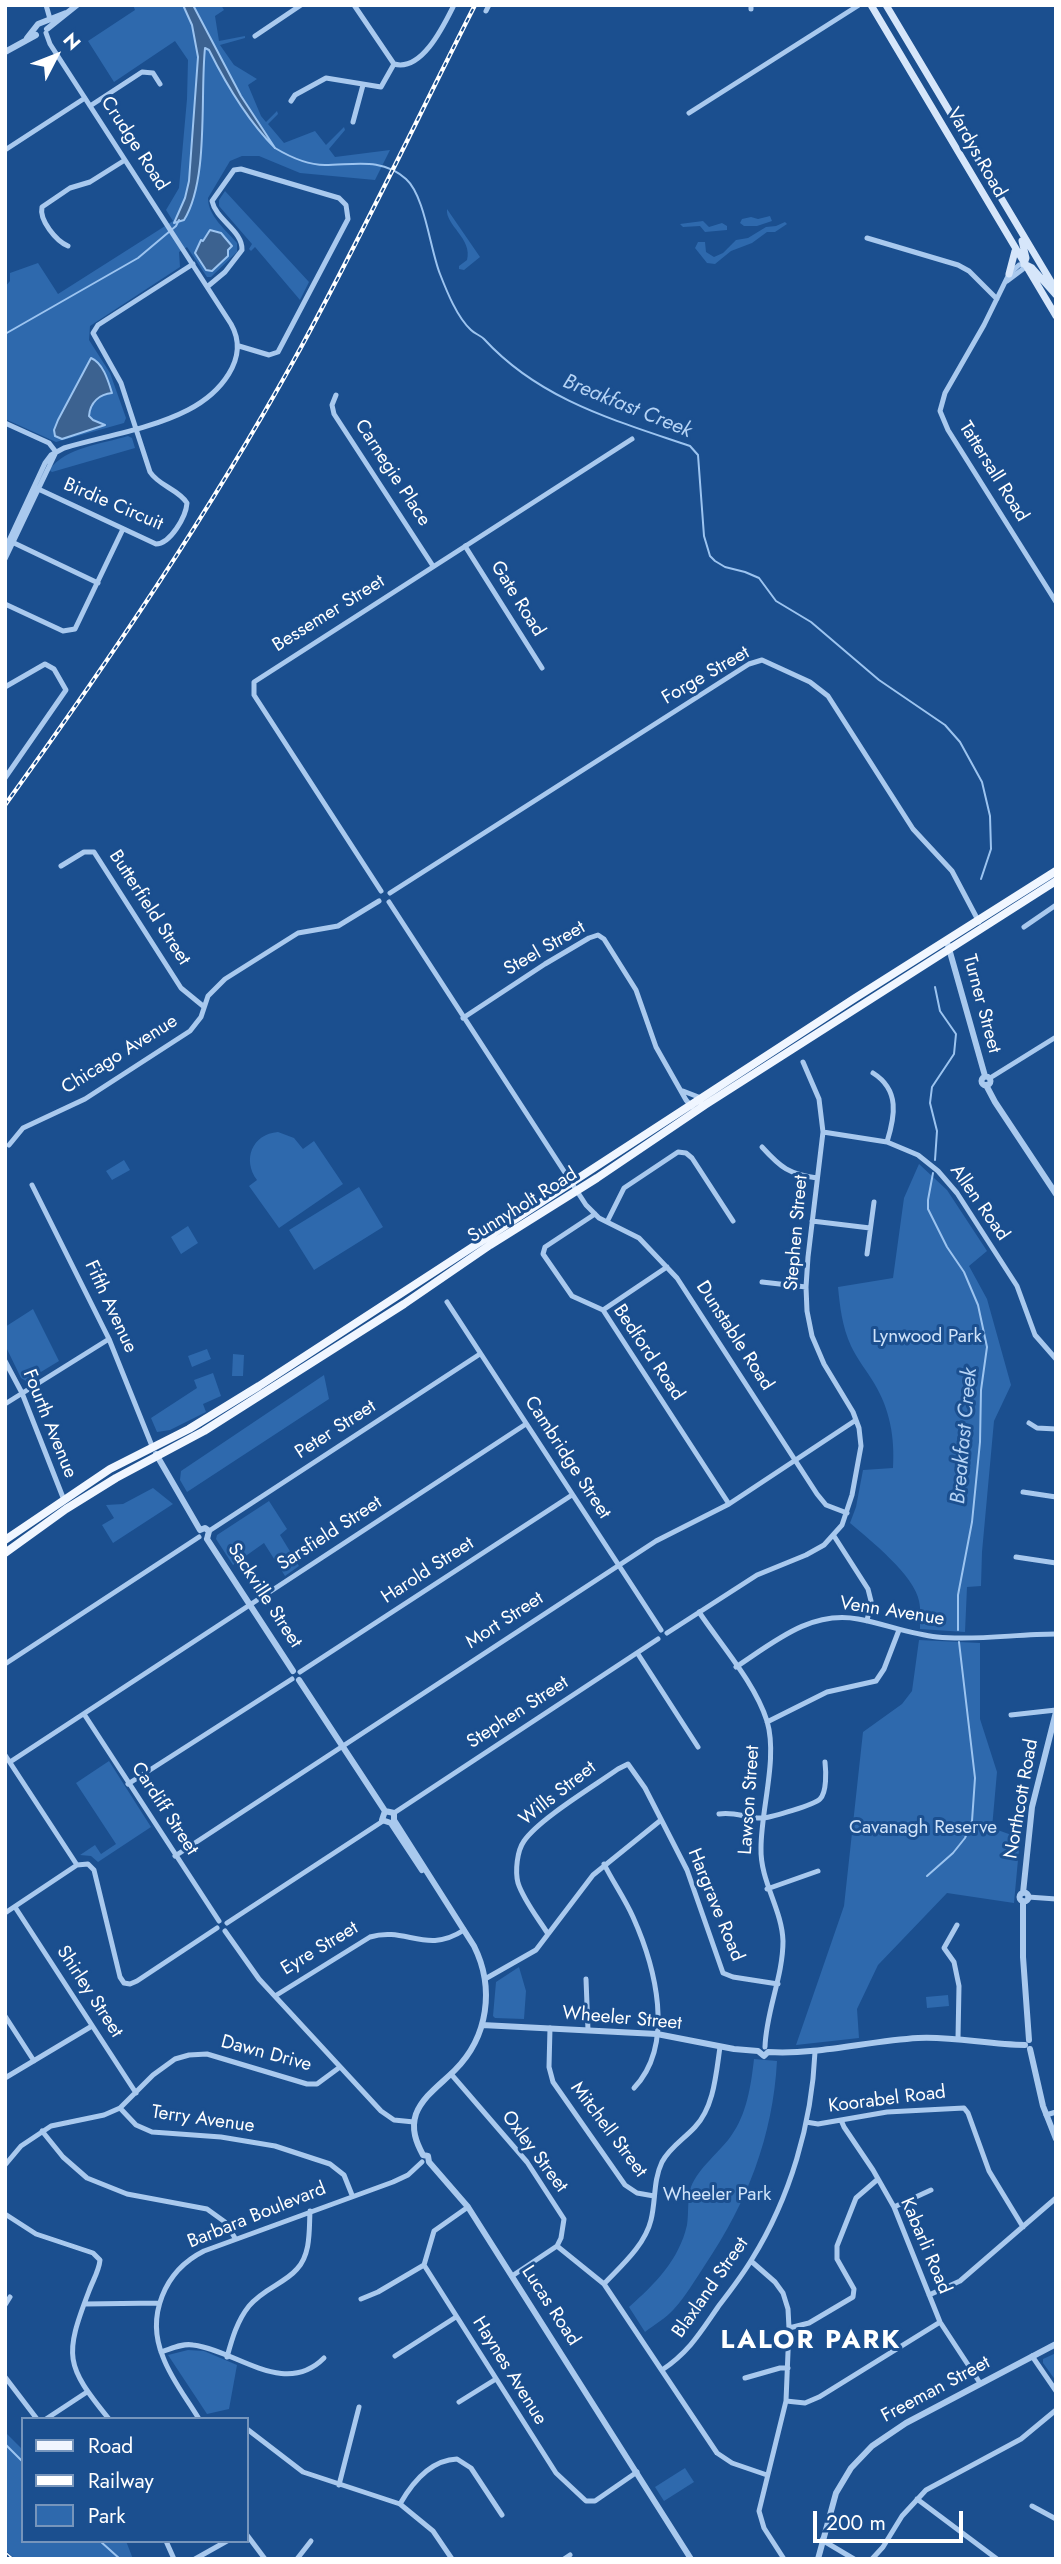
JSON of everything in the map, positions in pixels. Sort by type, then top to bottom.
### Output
[{"type":"main road","name":"Vardys Road","points":[[871,5],[1056,316]]},
{"type":"main road","name":"Vardys Road","points":[[886,5],[1056,290]]},
{"type":"main road","points":[[1017,227],[1025,252],[1024,264],[1032,268],[1056,295]]},
{"type":"main road","points":[[1008,277],[1015,250]]},
{"type":"main road","name":"Sunnyholt Road","points":[[6,1540],[110,1469],[189,1429],[484,1238],[574,1187],[977,920],[1056,871]]},
{"type":"main road","name":"Sunnyholt Road","points":[[5,1553],[65,1509],[204,1431],[357,1334],[690,1106],[703,1102],[950,950],[1056,881]]},
{"type":"street","points":[[46,5],[50,19]]},
{"type":"street","points":[[5,52],[77,5]]},
{"type":"street","points":[[255,36],[301,5]]},
{"type":"street","points":[[354,5],[394,64]]},
{"type":"street","points":[[394,64],[406,64],[431,47],[454,5]]},
{"type":"street","points":[[689,113],[859,5]]},
{"type":"street","points":[[41,31],[50,19],[66,13]]},
{"type":"street","name":"Crudge Road","points":[[41,31],[185,250],[234,330],[239,346]]},
{"type":"street","points":[[291,100],[326,78],[381,87],[394,64]]},
{"type":"street","points":[[90,106],[142,72],[153,73],[160,85]]},
{"type":"street","points":[[353,122],[363,85]]},
{"type":"street","points":[[5,150],[85,99]]},
{"type":"street","points":[[68,246],[56,238],[42,216],[40,207],[70,188],[90,182],[125,160]]},
{"type":"street","points":[[5,559],[36,488],[57,452],[176,415],[202,401],[230,372],[239,346],[268,355],[278,352],[348,219],[346,205],[338,198],[313,190],[241,169],[234,170],[212,201],[214,209],[241,240],[242,250],[225,272],[207,287]]},
{"type":"street","points":[[867,237],[958,265],[969,271],[997,299]]},
{"type":"street","points":[[135,428],[118,376],[94,339],[93,330],[193,264]]},
{"type":"street","name":"Tattersall Road","points":[[1024,264],[1023,269],[1008,277],[945,393],[941,403],[941,416],[1056,602]]},
{"type":"street","name":"Carnegie Place","points":[[336,395],[332,405],[334,414],[433,566]]},
{"type":"street","points":[[5,423],[49,443],[57,452]]},
{"type":"street","name":"Birdie Circuit","points":[[36,488],[156,544],[162,544],[168,540],[187,508],[183,498],[152,476],[135,428]]},
{"type":"street","name":"Bessemer Street","points":[[381,891],[254,695],[252,687],[259,677],[632,439]]},
{"type":"street","points":[[5,604],[69,632],[79,625],[123,529]]},
{"type":"street","points":[[11,542],[98,583]]},
{"type":"street","points":[[5,549],[11,542]]},
{"type":"street","name":"Gate Road","points":[[465,546],[542,668]]},
{"type":"street","name":"Forge Street","points":[[390,893],[749,664],[762,660],[810,682],[827,694],[911,826],[952,872],[977,920]]},
{"type":"street","points":[[5,687],[45,664],[54,668],[66,690],[5,778]]},
{"type":"street","name":"Butterfield Street","points":[[61,866],[86,851],[94,852],[181,988],[203,1006]]},
{"type":"street","points":[[389,902],[384,904],[379,901],[381,891],[390,893],[389,902],[574,1187]]},
{"type":"street","name":"Chicago Avenue","points":[[9,1144],[23,1128],[94,1094],[184,1035],[198,1022],[208,996],[220,982],[294,935],[338,926],[379,901]]},
{"type":"street","points":[[1024,927],[1056,905]]},
{"type":"street","points":[[977,920],[982,922],[988,918],[998,918]]},
{"type":"street","name":"Steel Street","points":[[463,1017],[589,937],[598,935],[604,939],[632,983],[656,1047],[690,1106]]},
{"type":"street","name":"Turner Street","points":[[947,940],[995,1102],[1056,1194]]},
{"type":"street","points":[[987,1080],[1056,1037]]},
{"type":"street","name":"Stephen Street","points":[[227,1923],[391,1819],[658,1639],[666,1640],[664,1632],[757,1575],[806,1555],[834,1536],[847,1513],[859,1469],[861,1446],[856,1420],[817,1349],[807,1311],[806,1287],[823,1132],[819,1099],[803,1062]]},
{"type":"street","points":[[873,1073],[883,1081],[895,1105],[894,1120],[887,1142]]},
{"type":"street","points":[[683,1091],[703,1102]]},
{"type":"street","name":"Allen Road","points":[[823,1132],[887,1142],[918,1155],[949,1182],[1019,1289],[1038,1339],[1056,1359]]},
{"type":"street","points":[[762,1147],[786,1170],[799,1176],[817,1178]]},
{"type":"street","points":[[607,1222],[624,1188],[678,1152],[686,1153],[692,1158],[733,1221]]},
{"type":"street","name":"Fifth Avenue","points":[[32,1185],[109,1339],[152,1446]]},
{"type":"street","name":"Dunstable Road","points":[[574,1187],[595,1214],[639,1238],[667,1267],[688,1294],[821,1500],[847,1513]]},
{"type":"street","points":[[867,1254],[874,1202]]},
{"type":"street","name":"Bedford Road","points":[[595,1214],[554,1240],[542,1251],[572,1296],[603,1310],[729,1504]]},
{"type":"street","points":[[812,1221],[870,1228]]},
{"type":"street","points":[[603,1310],[667,1267]]},
{"type":"street","points":[[762,1282],[806,1287]]},
{"type":"street","name":"Cambridge Street","points":[[447,1302],[618,1566],[664,1632]]},
{"type":"street","points":[[5,1404],[109,1339]]},
{"type":"street","name":"Peter Street","points":[[208,1535],[481,1354]]},
{"type":"street","name":"Fourth Avenue","points":[[5,1360],[22,1394],[64,1500]]},
{"type":"street","name":"Mort Street","points":[[175,1856],[618,1566],[668,1535],[729,1504],[856,1420]]},
{"type":"street","points":[[1029,1423],[1037,1428],[1056,1429]]},
{"type":"street","name":"Sarsfield Street","points":[[10,1762],[526,1424]]},
{"type":"street","points":[[152,1446],[203,1540],[208,1535]]},
{"type":"street","points":[[1023,1492],[1056,1497]]},
{"type":"street","name":"Harold Street","points":[[128,1784],[572,1495]]},
{"type":"street","points":[[5,1664],[199,1533]]},
{"type":"street","name":"Sackville Street","points":[[208,1535],[385,1811],[382,1816],[391,1819]]},
{"type":"street","points":[[834,1536],[868,1589],[871,1601],[867,1621]]},
{"type":"street","points":[[1016,1557],[1056,1563]]},
{"type":"street","name":"Lawson Street","points":[[699,1612],[760,1704],[767,1723],[771,1766],[762,1818],[760,1852],[762,1871],[783,1938],[767,2049]]},
{"type":"street","name":"Venn Avenue","points":[[736,1667],[788,1633],[815,1620],[837,1617],[946,1637],[1056,1634]]},
{"type":"street","points":[[767,1723],[827,1692],[876,1681],[884,1669],[899,1630]]},
{"type":"street","points":[[658,1639],[657,1634],[664,1632]]},
{"type":"street","points":[[638,1654],[698,1747]]},
{"type":"street","points":[[1011,1715],[1056,1711]]},
{"type":"street","name":"Northcott Road","points":[[1056,1711],[1034,1797],[1025,1897],[1023,1957],[1028,2044],[1046,2115],[1056,2139]]},
{"type":"street","name":"Cardiff Street","points":[[84,1714],[219,1921]]},
{"type":"street","points":[[5,1755],[77,1865]]},
{"type":"street","points":[[719,1814],[728,1812],[762,1818],[820,1799],[826,1771],[825,1762]]},
{"type":"street","name":"Hargrave Road","points":[[628,1763],[645,1788],[687,1870],[723,1973],[778,1984]]},
{"type":"street","name":"Wills Street","points":[[548,1934],[526,1900],[518,1881],[518,1859],[522,1843],[537,1827],[628,1763]]},
{"type":"street","points":[[217,1928],[225,1931],[252,1970],[387,2116],[394,2120],[414,2122],[426,2097],[451,2074],[472,2049],[482,2025],[486,2002],[485,1979],[478,1955],[464,1930],[391,1819]]},
{"type":"street","points":[[485,1979],[536,1950],[593,1875],[661,1820]]},
{"type":"street","points":[[6,1910],[15,1907],[77,1865],[88,1864],[94,1870],[120,1977],[124,1983],[130,1984],[217,1928],[219,1921],[227,1923],[225,1931]]},
{"type":"street","points":[[604,1864],[632,1916],[648,1959],[655,1992],[657,2034],[651,2063],[634,2088]]},
{"type":"street","points":[[767,1889],[818,1871]]},
{"type":"street","points":[[1025,1897],[1056,1899]]},
{"type":"street","name":"Shirley Street","points":[[15,1907],[136,2093]]},
{"type":"street","points":[[957,1925],[944,1948],[954,1962],[959,1986],[958,2038]]},
{"type":"street","name":"Eyre Street","points":[[275,1996],[370,1937],[386,1934],[439,1942],[464,1930]]},
{"type":"street","points":[[586,1979],[588,2030]]},
{"type":"street","points":[[5,2016],[34,2061]]},
{"type":"street","name":"Wheeler Street","points":[[482,2025],[657,2034],[720,2047],[758,2051],[761,2047],[767,2049]]},
{"type":"street","points":[[5,2078],[92,2026]]},
{"type":"street","name":"Mitchell Street","points":[[550,2028],[549,2067],[557,2089],[625,2185],[637,2193],[654,2196]]},
{"type":"street","points":[[767,2049],[815,2052],[891,2040],[958,2038],[1028,2044]]},
{"type":"street","points":[[604,2284],[646,2233],[652,2217],[657,2175],[665,2156],[698,2124],[706,2110],[720,2047]]},
{"type":"street","name":"Blaxland Street","points":[[662,2370],[685,2353],[751,2261],[780,2204],[806,2122],[815,2052]]},
{"type":"street","name":"Dawn Drive","points":[[5,2165],[21,2146],[42,2132],[62,2123],[104,2115],[120,2108],[175,2059],[207,2054],[307,2084],[317,2084],[340,2067]]},
{"type":"street","name":"Oxley Street","points":[[451,2074],[527,2162],[564,2219],[557,2245]]},
{"type":"street","name":"Terry Avenue","points":[[120,2108],[136,2125],[152,2132],[221,2137],[275,2146],[330,2164],[344,2175],[352,2195]]},
{"type":"street","name":"Koorabel Road","points":[[806,2122],[818,2124],[887,2112],[964,2108],[989,2171],[1023,2227]]},
{"type":"street","points":[[1046,2115],[1056,2112]]},
{"type":"street","name":"Kabarli Road","points":[[841,2120],[894,2207],[940,2322],[981,2384]]},
{"type":"street","name":"Lucas Road","points":[[414,2122],[415,2137],[425,2159],[468,2207],[694,2559]]},
{"type":"street","points":[[42,2132],[63,2157],[88,2178],[127,2194],[207,2209],[225,2222],[235,2238]]},
{"type":"street","name":"Barbara Boulevard","points":[[198,2417],[161,2352],[156,2327],[159,2303],[169,2281],[200,2253],[393,2182],[408,2175],[425,2159]]},
{"type":"street","points":[[789,2328],[809,2323],[853,2297],[854,2289],[837,2259],[837,2246],[856,2198],[878,2179]]},
{"type":"street","points":[[894,2207],[931,2190]]},
{"type":"street","points":[[929,2295],[960,2281],[1056,2198]]},
{"type":"street","points":[[361,2299],[424,2265],[434,2231],[468,2207]]},
{"type":"street","points":[[226,2357],[238,2322],[250,2305],[264,2291],[296,2270],[304,2257],[309,2237],[310,2211]]},
{"type":"street","points":[[5,2214],[36,2234],[93,2253],[100,2260],[71,2354],[87,2392],[107,2417]]},
{"type":"street","points":[[512,2276],[557,2245],[604,2284],[717,2453],[732,2463],[767,2475]]},
{"type":"street","points":[[751,2261],[775,2282],[783,2293],[788,2309],[786,2402],[760,2500],[760,2516],[784,2559]]},
{"type":"street","name":"Haynes Avenue","points":[[424,2265],[556,2473],[586,2501],[595,2501],[637,2472]]},
{"type":"street","points":[[5,2305],[9,2297]]},
{"type":"street","points":[[85,2304],[159,2303]]},
{"type":"street","points":[[395,2356],[456,2317]]},
{"type":"street","points":[[786,2402],[805,2403],[819,2397],[940,2322]]},
{"type":"street","points":[[161,2352],[190,2344],[277,2373],[312,2368],[324,2358]]},
{"type":"street","name":"Freeman Street","points":[[818,2559],[836,2493],[851,2468],[866,2451],[890,2432],[1056,2344]]},
{"type":"street","points":[[1032,2357],[1056,2391]]},
{"type":"street","points":[[745,2378],[788,2368]]},
{"type":"street","points":[[5,2377],[35,2417]]},
{"type":"street","points":[[459,2402],[496,2379]]},
{"type":"street","points":[[49,2417],[87,2392]]},
{"type":"street","points":[[339,2485],[359,2407]]},
{"type":"street","points":[[872,2559],[883,2547],[902,2516],[937,2482],[1025,2437],[1056,2410]]},
{"type":"street","points":[[248,2430],[303,2473],[400,2504],[433,2531],[452,2559]]},
{"type":"street","points":[[400,2504],[411,2486],[423,2474],[446,2460],[457,2459],[471,2468],[502,2515]]},
{"type":"street","points":[[917,2499],[997,2559]]},
{"type":"street","points":[[1032,2506],[1056,2519]]},
{"type":"street","points":[[248,2536],[265,2559]]},
{"type":"street","points":[[822,2540],[855,2559]]},
{"type":"street","points":[[297,2559],[311,2541]]},
{"type":"street","points":[[167,2543],[174,2559]]},
{"type":"street","points":[[195,2559],[223,2543]]},
{"type":"green space","points":[[133,5],[221,5],[224,10],[215,16],[219,41],[245,38],[220,45],[234,65],[257,79],[248,85],[261,116],[266,122],[277,111],[278,114],[268,124],[284,143],[315,131],[326,145],[344,127],[345,130],[329,149],[335,157],[390,150],[375,180],[300,173],[259,156],[242,156],[230,161],[208,198],[214,217],[237,243],[237,252],[211,277],[207,277],[187,247],[179,252],[180,267],[90,326],[89,340],[110,373],[126,418],[124,423],[56,442],[5,419],[5,287],[10,281],[10,273],[38,263],[58,294],[173,221],[166,210],[179,188],[188,60],[175,41],[114,82],[88,41],[135,10]]},
{"type":"green space","points":[[225,191],[309,282],[300,300],[255,247],[251,251],[249,249],[252,244],[219,206],[219,200]]},
{"type":"green space","points":[[447,209],[480,257],[464,270],[459,269],[459,266],[467,260],[468,252],[463,239],[450,221]]},
{"type":"green space","points":[[770,216],[772,221],[757,226],[744,226],[740,223],[742,219]]},
{"type":"green space","points":[[703,221],[709,227],[722,223],[727,226],[727,230],[705,232],[700,226],[683,227],[680,224]]},
{"type":"green space","points":[[785,222],[787,224],[775,232],[767,232],[752,243],[731,251],[715,264],[707,263],[695,248],[698,242],[705,242],[706,252],[714,257],[723,253],[736,240],[748,238],[766,227]]},
{"type":"green space","points":[[128,436],[132,438],[135,448],[52,472],[49,470],[56,462],[75,451]]},
{"type":"green space","points":[[278,1132],[294,1138],[303,1149],[314,1141],[343,1184],[279,1228],[249,1186],[257,1180],[250,1164],[252,1149],[262,1138]]},
{"type":"green space","points":[[124,1160],[130,1170],[112,1180],[106,1171]]},
{"type":"green space","name":"Lynwood Park","points":[[919,1164],[947,1190],[987,1251],[969,1266],[987,1299],[1011,1385],[994,1421],[981,1586],[967,1587],[965,1632],[920,1629],[916,1591],[890,1559],[850,1523],[863,1470],[893,1468],[893,1446],[884,1403],[848,1339],[838,1287],[893,1278],[904,1198]]},
{"type":"green space","points":[[359,1187],[383,1227],[314,1270],[289,1230]]},
{"type":"green space","points":[[188,1226],[198,1243],[181,1254],[171,1237]]},
{"type":"green space","points":[[33,1309],[59,1361],[26,1381],[21,1378],[5,1345],[5,1327]]},
{"type":"green space","points":[[207,1349],[211,1359],[192,1367],[188,1356]]},
{"type":"green space","points":[[233,1354],[244,1355],[243,1376],[232,1376]]},
{"type":"green space","points":[[213,1373],[221,1396],[203,1404],[206,1412],[170,1430],[157,1432],[151,1418],[197,1388],[194,1380]]},
{"type":"green space","points":[[324,1375],[329,1399],[187,1492],[180,1480],[181,1471]]},
{"type":"green space","points":[[153,1488],[173,1504],[113,1543],[102,1525],[114,1518],[106,1505],[123,1504]]},
{"type":"green space","points":[[269,1501],[287,1529],[280,1535],[299,1566],[285,1576],[264,1543],[233,1565],[216,1539],[217,1535]]},
{"type":"green space","name":"Cavanagh Reserve","points":[[919,1640],[980,1643],[980,1719],[997,1772],[992,1828],[1020,1838],[1014,1903],[947,1893],[878,1965],[857,2009],[859,2038],[796,2045],[844,1906],[863,1732],[902,1704],[912,1691]]},
{"type":"green space","points":[[109,1761],[151,1827],[98,1862],[91,1856],[80,1855],[95,1845],[101,1854],[116,1844],[76,1783]]},
{"type":"green space","points":[[519,1967],[526,1991],[524,2019],[495,2018],[496,1982]]},
{"type":"green space","points":[[948,1995],[949,2006],[927,2008],[926,1997]]},
{"type":"green space","name":"Wheeler Park","points":[[754,2059],[777,2061],[770,2116],[755,2168],[720,2242],[690,2288],[671,2312],[645,2332],[629,2307],[657,2280],[678,2249],[687,2225],[691,2187],[741,2118]]},
{"type":"green space","points":[[188,2350],[204,2351],[237,2365],[229,2409],[207,2414],[168,2355]]},
{"type":"green space","points":[[1056,2353],[1056,2381],[1043,2359]]},
{"type":"green space","points":[[5,2432],[21,2448],[21,2543],[127,2543],[133,2559],[15,2559],[5,2550]]},
{"type":"green space","points":[[685,2468],[694,2482],[664,2501],[655,2487]]},
{"type":"shaded area","points":[[183,5],[193,5],[241,96],[275,148],[247,114],[209,50],[205,48],[202,137],[197,183],[184,220],[174,223],[189,181],[198,57],[192,25]]},
{"type":"shaded area","points":[[210,230],[221,233],[232,246],[228,250],[228,256],[212,271],[206,270],[195,253]]},
{"type":"shaded area","points":[[91,358],[102,368],[112,393],[96,400],[89,416],[105,425],[62,439],[55,436],[54,430]]},
{"type":"waterway","name":"Breakfast Creek","points":[[275,148],[312,164],[367,164],[397,172],[413,187],[449,296],[471,330],[529,378],[554,393],[606,417],[690,446],[698,455],[704,536],[710,556],[725,567],[759,578],[776,601],[811,622],[879,680],[945,725],[960,742],[982,782],[990,816],[991,849],[981,879]]},
{"type":"waterway","points":[[5,334],[138,258],[176,226],[179,220]]},
{"type":"waterway","name":"Breakfast Creek","points":[[935,987],[940,1011],[956,1034],[954,1054],[932,1087],[930,1103],[937,1131],[935,1160]]},
{"type":"waterway","name":"Breakfast Creek","points":[[933,1173],[928,1209],[947,1247],[964,1272],[978,1305],[987,1347],[981,1390],[980,1442],[972,1522],[958,1595],[958,1630]]},
{"type":"waterway","name":"Breakfast Creek","points":[[927,1876],[953,1853],[965,1838],[972,1821],[975,1778],[959,1642]]},
{"type":"waterway","points":[[5,2444],[21,2460]]},
{"type":"waterway","points":[[102,2543],[120,2559]]},
{"type":"railway","points":[[5,805],[156,587],[261,418],[341,272],[475,5]]},
{"type":"railway","points":[[5,2554],[11,2559]]},
{"type":"district","name":"LALOR PARK","points":[[811,2342]]}]
